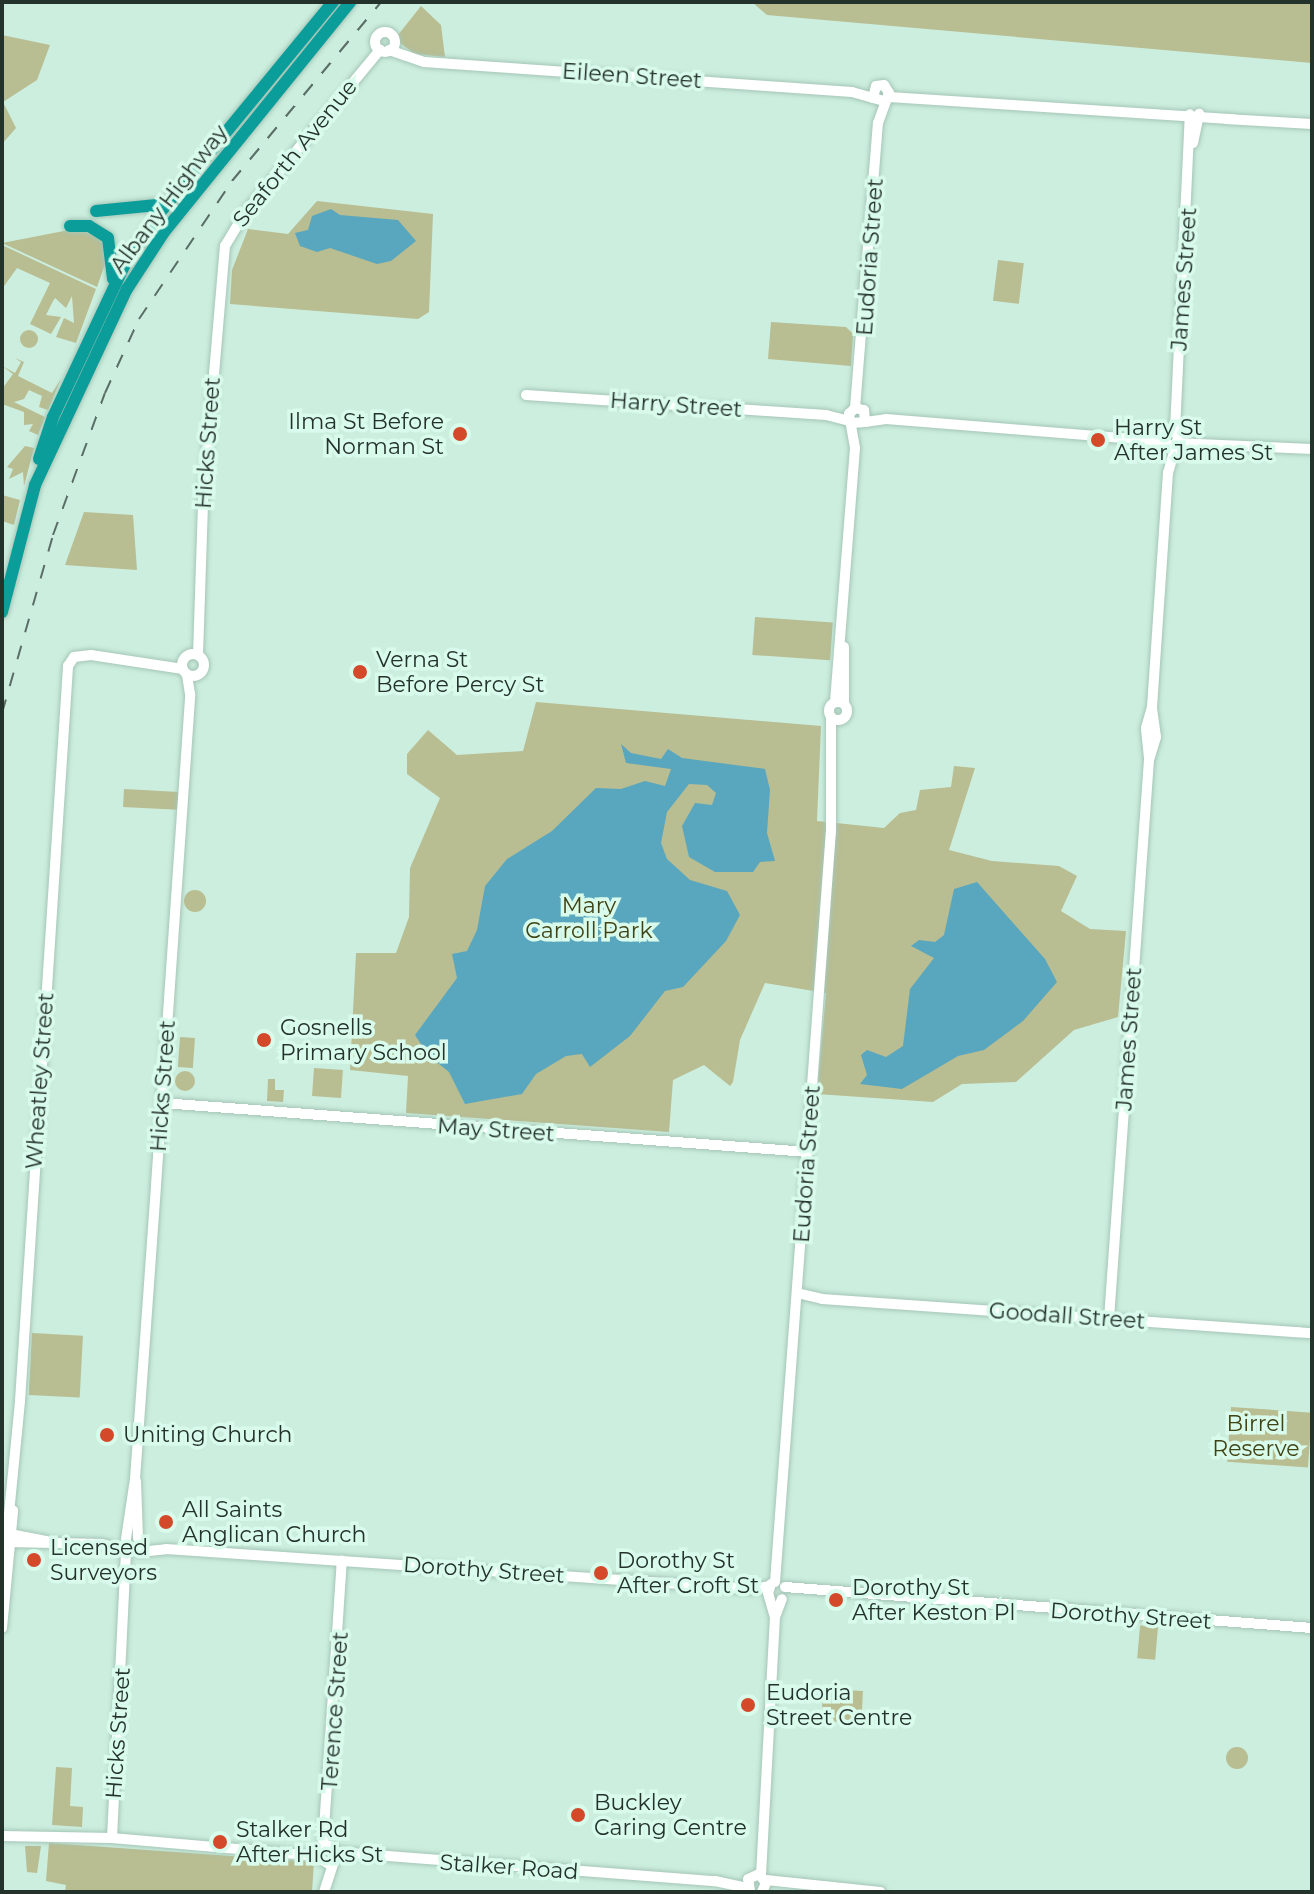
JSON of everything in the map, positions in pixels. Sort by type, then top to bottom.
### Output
[{"type":"highway","name":"Albany Highway","points":[[35,485],[35,470],[53,417],[110,290],[167,204],[333,2]]},
{"type":"highway","name":"Albany Highway","points":[[2,612],[35,485],[140,266],[350,2]]},
{"type":"highway","points":[[96,211],[167,204]]},
{"type":"highway","points":[[70,226],[89,226],[108,238],[115,270],[110,290]]},
{"type":"street","name":"Eileen Street","points":[[384,47],[413,59],[880,96],[907,95],[1312,124]]},
{"type":"street","name":"Seaforth Avenue","points":[[225,246],[245,213],[368,62],[384,47]]},
{"type":"street","name":"Eudoria Street","points":[[757,1884],[834,767],[831,717],[839,703],[846,652],[842,641],[880,96]]},
{"type":"street","name":"James Street","points":[[1109,1319],[1149,760],[1156,737],[1152,707],[1194,116]]},
{"type":"street","name":"Hicks Street","points":[[112,1838],[190,694],[188,662],[195,641],[225,246]]},
{"type":"street","name":"Harry Street","points":[[526,395],[1312,449]]},
{"type":"street","name":"Wheatley Street","points":[[2,1628],[70,660],[81,655],[97,658]]},
{"type":"street","points":[[69,683],[77,664],[97,658],[167,664],[188,662],[204,663],[199,675],[188,662]]},
{"type":"street","name":"Hicks Street","points":[[190,694],[199,675]]},
{"type":"street","name":"Eudoria Street","points":[[834,767],[844,718],[839,703]]},
{"type":"street","points":[[831,717],[844,718]]},
{"type":"street","name":"May Street","points":[[161,1107],[808,1152]]},
{"type":"street","name":"Goodall Street","points":[[797,1298],[1312,1333]]},
{"type":"street","name":"Dorothy Street","points":[[7,1538],[1312,1628]]},
{"type":"street","name":"Terence Street","points":[[324,1888],[345,1561]]},
{"type":"street","name":"Stalker Road","points":[[2,1829],[19,1834]]},
{"type":"street","name":"Stalker Road","points":[[2,1836],[112,1838],[880,1892]]},
{"type":"green space","points":[[752,2],[1312,2],[1312,63],[767,15]]},
{"type":"green space","points":[[421,6],[441,25],[445,57],[415,54],[400,43],[398,35]]},
{"type":"green space","points":[[2,35],[50,45],[37,80],[3,102],[16,128],[2,144]]},
{"type":"green space","points":[[317,201],[433,214],[429,312],[418,319],[230,304],[232,270],[248,229],[288,234]]},
{"type":"green space","points":[[69,230],[100,233],[108,255],[97,287],[2,243]]},
{"type":"green space","points":[[2,245],[96,289],[76,343],[56,337],[64,318],[74,323],[72,296],[66,308],[55,298],[53,301],[46,315],[61,317],[51,334],[30,324],[50,283],[17,268],[2,289]]},
{"type":"green space","points":[[998,260],[1024,263],[1019,304],[993,301]]},
{"type":"green space","points":[[771,322],[846,327],[853,334],[851,366],[768,359]]},
{"type":"green space","points":[[29,330],[38,339],[29,348],[20,339]]},
{"type":"green space","points":[[15,358],[24,362],[18,376],[52,393],[61,379],[48,410],[39,407],[42,396],[29,390],[24,399],[14,402],[45,417],[38,435],[29,431],[33,424],[24,425],[24,412],[2,404],[2,389],[13,374],[2,366],[15,373],[21,362]]},
{"type":"green space","points":[[25,446],[34,448],[24,486],[23,472],[9,479],[13,469],[7,467]]},
{"type":"green space","points":[[2,495],[20,500],[14,525],[2,521]]},
{"type":"green space","points":[[84,512],[133,515],[137,570],[65,565]]},
{"type":"green space","points":[[755,617],[833,622],[830,660],[752,655]]},
{"type":"green space","name":"Mary Carroll Park","points":[[536,702],[821,726],[817,821],[884,828],[900,813],[916,810],[920,790],[951,787],[954,766],[975,768],[949,850],[992,861],[1059,866],[1077,876],[1061,911],[1090,929],[1126,931],[1118,1017],[1074,1030],[1016,1082],[962,1084],[933,1102],[817,1094],[826,993],[765,983],[740,1040],[733,1082],[730,1086],[704,1065],[673,1080],[669,1132],[406,1113],[408,1076],[350,1070],[356,953],[396,953],[409,917],[410,868],[440,798],[407,774],[407,754],[428,730],[457,755],[523,751]]},
{"type":"green space","points":[[124,789],[179,792],[178,810],[123,807]]},
{"type":"green space","points":[[195,890],[203,893],[206,901],[203,909],[195,912],[187,909],[184,901],[187,893]]},
{"type":"green space","points":[[180,1037],[195,1038],[193,1068],[178,1067]]},
{"type":"green space","points":[[314,1068],[343,1070],[341,1098],[312,1096]]},
{"type":"green space","points":[[181,1071],[189,1071],[195,1081],[189,1091],[181,1091],[175,1085],[175,1077]]},
{"type":"green space","points":[[268,1079],[275,1079],[275,1090],[284,1090],[283,1102],[267,1101]]},
{"type":"green space","points":[[32,1333],[83,1336],[80,1398],[29,1395]]},
{"type":"green space","name":"Birrel Reserve","points":[[1231,1407],[1312,1413],[1308,1468],[1227,1462]]},
{"type":"green space","points":[[1140,1625],[1158,1627],[1155,1660],[1137,1658]]},
{"type":"green space","points":[[823,1689],[863,1691],[861,1723],[821,1721]]},
{"type":"green space","points":[[1237,1747],[1245,1750],[1248,1758],[1245,1766],[1237,1769],[1229,1766],[1226,1758],[1229,1750]]},
{"type":"green space","points":[[56,1767],[72,1768],[70,1806],[83,1807],[82,1827],[52,1825]]},
{"type":"green space","points":[[49,1843],[314,1862],[312,1892],[65,1892],[66,1885],[46,1881]]},
{"type":"green space","points":[[25,1846],[41,1846],[37,1873],[27,1872]]},
{"type":"water","points":[[331,209],[340,215],[398,220],[416,241],[391,261],[377,264],[330,248],[317,252],[300,246],[295,233],[308,230],[312,216]]},
{"type":"water","points":[[621,744],[631,753],[661,759],[668,749],[682,758],[765,769],[770,790],[767,833],[775,861],[760,862],[753,872],[715,872],[689,857],[682,826],[695,803],[712,805],[716,793],[707,785],[689,784],[667,812],[661,843],[667,859],[690,880],[727,891],[740,915],[726,941],[683,987],[665,991],[630,1036],[590,1067],[582,1054],[566,1056],[536,1074],[522,1094],[465,1104],[449,1072],[428,1055],[415,1035],[457,978],[452,954],[467,951],[477,930],[485,886],[507,859],[552,831],[596,788],[621,789],[645,781],[665,786],[671,769],[626,763]]},
{"type":"water","points":[[977,882],[1045,959],[1057,982],[1023,1021],[984,1050],[958,1056],[902,1089],[860,1084],[867,1075],[861,1055],[867,1050],[886,1057],[903,1046],[910,989],[934,958],[911,946],[919,940],[935,942],[944,935],[954,889]]},
{"type":"railway","points":[[2,713],[53,535],[105,393],[139,319],[232,181],[381,2]]},
{"type":"place","name":"Ilma St Before Norman St","points":[[460,434]]},
{"type":"place","name":"Harry St After James St","points":[[1098,440]]},
{"type":"place","name":"Verna St Before Percy St","points":[[360,672]]},
{"type":"place","name":"Gosnells Primary School","points":[[264,1040]]},
{"type":"place","name":"Uniting Church","points":[[107,1435]]},
{"type":"place","name":"All Saints Anglican Church","points":[[166,1522]]},
{"type":"place","name":"Licensed Surveyors","points":[[34,1560]]},
{"type":"place","name":"Dorothy St After Croft St","points":[[601,1573]]},
{"type":"place","name":"Dorothy St After Keston Pl","points":[[836,1600]]},
{"type":"place","name":"Eudoria Street Centre","points":[[748,1705]]},
{"type":"place","name":"Buckley Caring Centre","points":[[578,1815]]},
{"type":"place","name":"Stalker Rd After Hicks St","points":[[220,1842]]}]
